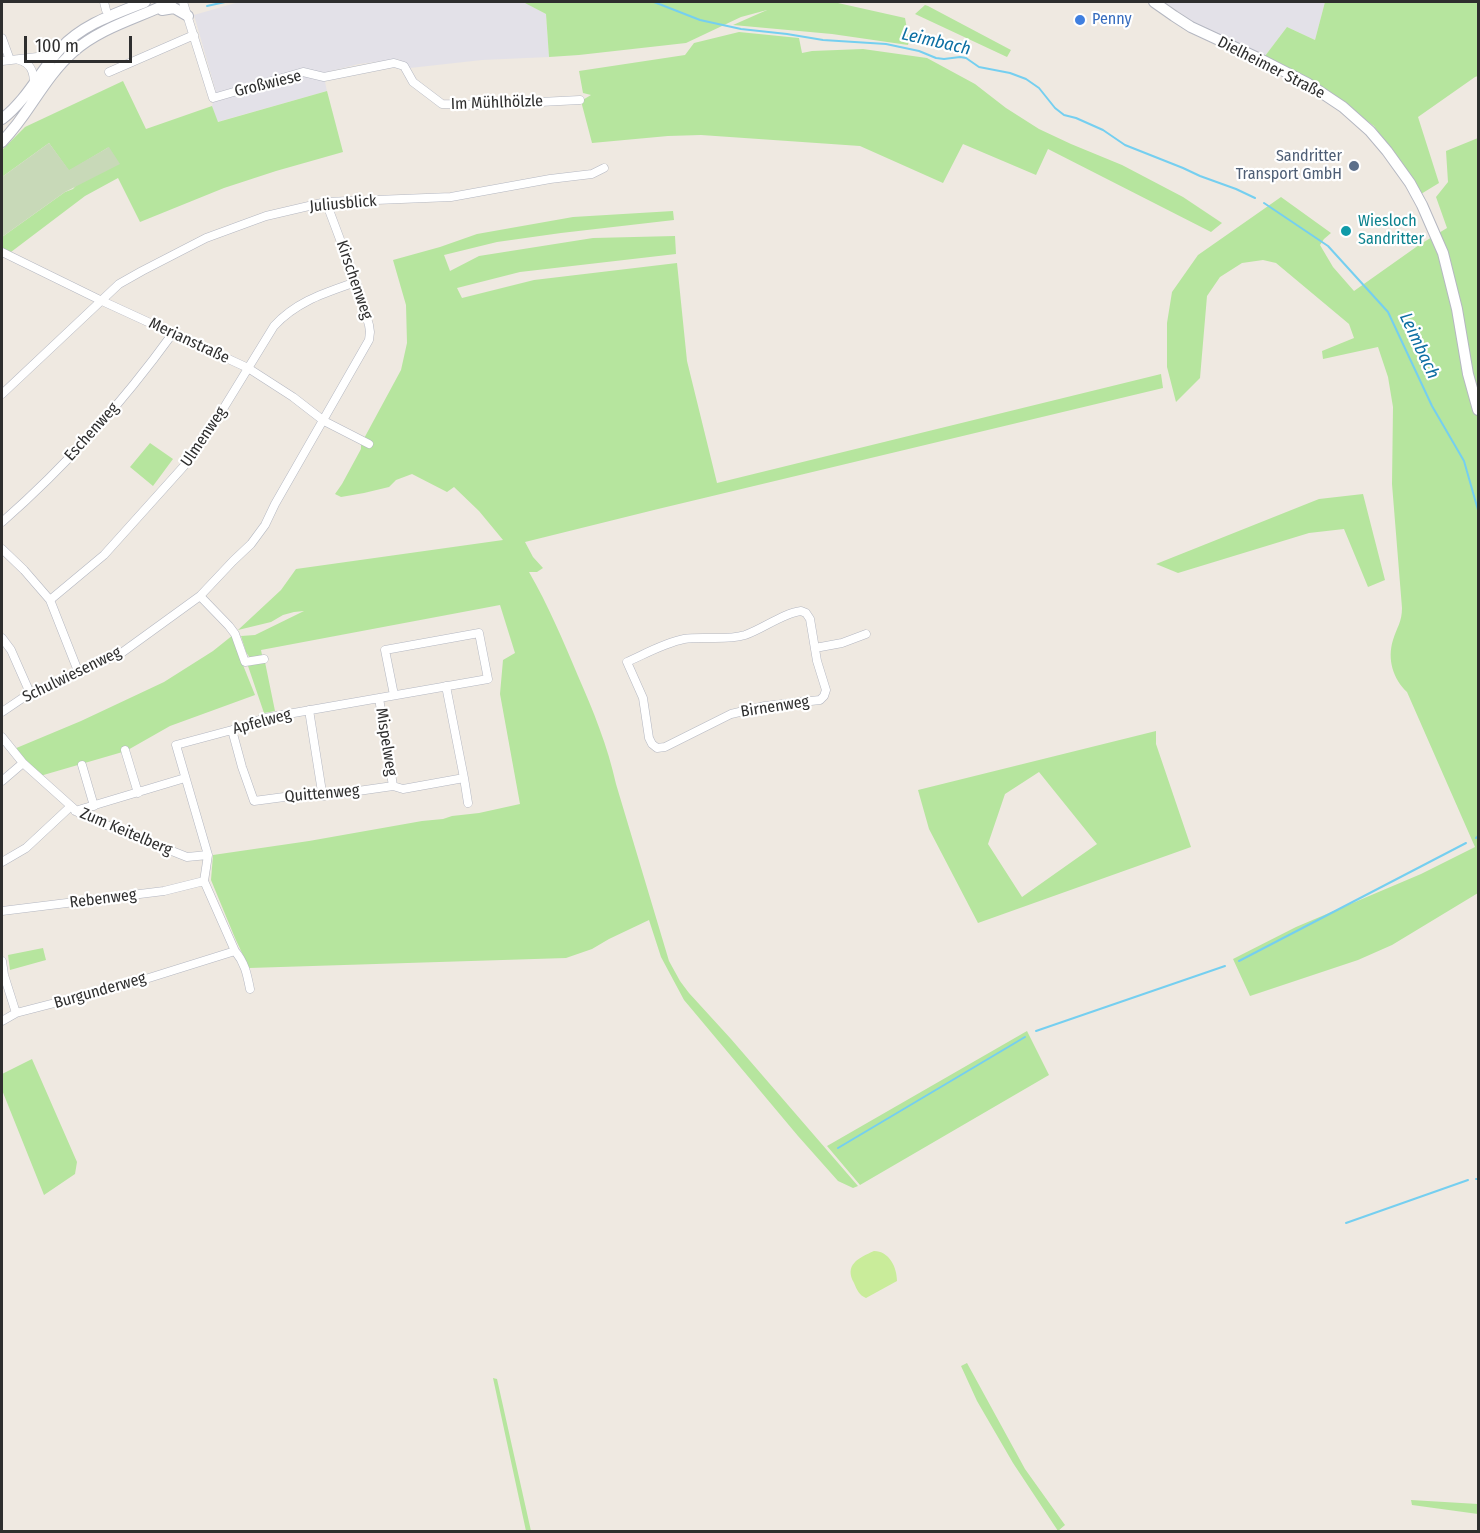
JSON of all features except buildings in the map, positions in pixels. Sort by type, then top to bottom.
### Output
[{"type":"main road","points":[[2,118],[21,100],[55,55],[71,39],[93,23],[171,2]]},
{"type":"main road","name":"Dielheimer Straße","points":[[1154,2],[1191,27],[1307,83],[1343,107],[1370,130],[1387,151],[1410,183],[1443,253],[1457,309],[1468,374],[1479,410]]},
{"type":"main road","points":[[2,142],[58,67],[75,50],[146,7],[174,8],[188,16]]},
{"type":"street","points":[[104,2],[106,10]]},
{"type":"street","points":[[109,72],[194,35],[183,2]]},
{"type":"street","name":"Großwiese","points":[[194,35],[213,98],[303,72],[324,77]]},
{"type":"street","points":[[2,38],[9,60]]},
{"type":"street","points":[[9,60],[55,55]]},
{"type":"street","points":[[9,60],[30,66],[34,84]]},
{"type":"street","name":"Im Mühlhölzle","points":[[324,77],[394,63],[404,66],[413,81],[442,104],[480,105],[580,100]]},
{"type":"street","name":"Juliusblick","points":[[2,394],[118,284],[206,238],[266,216],[327,202],[451,197],[550,179],[592,174],[604,168]]},
{"type":"street","name":"Kirschenweg","points":[[324,421],[369,340],[370,332],[356,282],[327,202]]},
{"type":"street","name":"Merianstraße","points":[[3,254],[248,368],[293,397],[324,421],[369,444]]},
{"type":"street","name":"Ulmenweg","points":[[50,600],[104,555],[184,466],[212,428],[274,326],[285,314],[323,293],[356,282]]},
{"type":"street","name":"Eschenweg","points":[[2,522],[37,491],[87,439],[145,372],[173,333]]},
{"type":"street","name":"Schulwiesenweg","points":[[2,712],[30,693],[120,654],[200,596],[251,544],[265,525],[324,421]]},
{"type":"street","points":[[2,549],[50,600],[78,671]]},
{"type":"street","points":[[200,596],[236,634],[245,662],[264,659]]},
{"type":"street","name":"Birnenweg","points":[[801,611],[810,619],[815,648],[826,690],[820,700],[765,706],[731,714],[665,747],[657,748],[652,744],[643,698],[627,662],[659,646],[682,640],[743,636],[794,612],[801,611]]},
{"type":"street","name":"Apfelweg","points":[[204,881],[208,855],[176,745],[266,718],[488,679],[479,633],[385,650],[394,695]]},
{"type":"street","points":[[815,648],[842,643],[866,634]]},
{"type":"street","points":[[2,638],[11,650],[30,693]]},
{"type":"street","points":[[446,686],[468,803]]},
{"type":"street","name":"Mispelweg","points":[[379,698],[393,786]]},
{"type":"street","points":[[309,710],[322,792]]},
{"type":"street","name":"Quittenweg","points":[[231,730],[254,801],[322,792],[323,796],[393,786],[403,789],[464,778]]},
{"type":"street","name":"Zum Keitelberg","points":[[2,737],[23,762],[81,815],[187,857],[208,855]]},
{"type":"street","points":[[125,750],[138,793]]},
{"type":"street","points":[[2,781],[23,762]]},
{"type":"street","points":[[82,765],[94,806]]},
{"type":"street","points":[[2,862],[26,848],[72,809],[94,806],[186,778]]},
{"type":"street","points":[[204,881],[235,951],[246,968],[250,989]]},
{"type":"street","name":"Rebenweg","points":[[2,911],[164,891],[204,881]]},
{"type":"street","name":"Burgunderweg","points":[[2,1021],[16,1013],[126,984],[235,951]]},
{"type":"street","points":[[2,961],[16,1013]]},
{"type":"shaded area","points":[[239,2],[523,2],[546,14],[549,57],[482,60],[410,68],[398,59],[359,64],[323,73],[327,91],[217,122],[212,106],[216,92],[194,15]]},
{"type":"shaded area","points":[[1165,2],[1325,2],[1315,40],[1287,27],[1265,56],[1194,23]]},
{"type":"green space","points":[[523,2],[838,3],[905,18],[909,40],[908,45],[832,34],[733,25],[767,10],[741,17],[686,43],[549,57],[546,14]]},
{"type":"green space","points":[[1325,2],[1478,2],[1478,76],[1418,117],[1439,183],[1421,194],[1374,126],[1311,80],[1265,56],[1287,27],[1315,40]]},
{"type":"green space","points":[[925,5],[1011,50],[1007,57],[915,14]]},
{"type":"green space","points":[[739,32],[799,38],[802,53],[863,49],[927,58],[975,84],[1006,108],[1039,129],[1122,165],[1183,197],[1222,223],[1211,232],[1048,149],[1036,175],[963,144],[943,183],[860,146],[701,135],[592,143],[581,101],[591,95],[583,93],[579,71],[685,55],[694,43]]},
{"type":"green space","points":[[123,81],[146,129],[212,106],[218,122],[327,91],[343,152],[224,188],[140,222],[118,178],[85,196],[11,252],[2,248],[2,237],[65,192],[73,189],[109,147],[69,171],[49,143],[2,177],[2,150],[25,127]]},
{"type":"green space","points":[[1478,138],[1478,893],[1392,945],[1358,960],[1250,996],[1233,959],[1296,927],[1421,874],[1475,847],[1407,692],[1398,681],[1392,668],[1391,647],[1402,608],[1392,484],[1393,407],[1388,377],[1378,347],[1323,359],[1322,351],[1354,338],[1349,324],[1276,263],[1263,260],[1242,263],[1220,277],[1207,296],[1200,378],[1176,402],[1167,367],[1167,323],[1172,292],[1198,255],[1281,197],[1331,233],[1320,245],[1333,267],[1354,291],[1447,228],[1436,197],[1448,182],[1446,151]]},
{"type":"green space","points":[[49,143],[69,170],[109,147],[120,164],[65,192],[2,237],[2,177]]},
{"type":"green space","points":[[673,211],[674,220],[497,242],[444,255],[450,271],[479,256],[593,238],[675,236],[676,254],[520,272],[457,288],[462,298],[534,280],[677,263],[687,361],[717,483],[1161,374],[1163,388],[525,542],[533,557],[543,568],[537,572],[529,572],[561,636],[604,743],[669,961],[689,993],[858,1186],[853,1188],[838,1181],[684,1000],[661,957],[649,920],[592,949],[566,958],[249,968],[211,880],[213,855],[443,819],[520,804],[500,694],[503,660],[515,653],[500,605],[261,650],[262,655],[250,658],[241,636],[255,635],[304,611],[283,615],[271,622],[238,630],[281,590],[296,569],[503,540],[479,511],[454,487],[447,492],[412,474],[396,480],[389,487],[341,497],[335,494],[361,449],[361,444],[401,370],[407,343],[406,305],[393,260],[477,234],[573,217]]},
{"type":"green space","points":[[150,443],[173,459],[153,486],[130,467]]},
{"type":"green space","points":[[1363,494],[1385,580],[1368,587],[1344,529],[1309,533],[1178,573],[1156,564],[1319,499]]},
{"type":"green space","points":[[233,635],[255,695],[170,726],[126,751],[40,776],[14,749],[164,682],[213,651]]},
{"type":"green space","points":[[265,662],[275,711],[264,713],[248,666]]},
{"type":"green space","points":[[1156,731],[1156,744],[1191,847],[978,923],[929,829],[918,790]],"holes":[[[1039,772],[1097,844],[1022,897],[988,844],[1005,794]]]},
{"type":"green space","points":[[43,948],[46,960],[10,970],[8,955]]},
{"type":"green space","points":[[1027,1031],[1049,1075],[860,1185],[827,1146]]},
{"type":"green space","points":[[32,1059],[77,1162],[75,1174],[44,1195],[2,1090],[2,1074]]},
{"type":"green space","points":[[874,1251],[888,1257],[896,1270],[897,1281],[866,1298],[857,1290],[851,1277],[851,1271],[858,1259]]},
{"type":"green space","points":[[967,1363],[1025,1469],[1065,1525],[1058,1531],[1013,1463],[977,1401],[961,1366]]},
{"type":"green space","points":[[493,1378],[497,1379],[531,1531],[526,1531]]},
{"type":"green space","points":[[1411,1500],[1478,1504],[1478,1514],[1412,1505]]},
{"type":"waterway","name":"Leimbach","points":[[207,6],[225,2]]},
{"type":"waterway","name":"Leimbach","points":[[654,2],[700,20],[741,29],[823,40],[886,44],[919,51],[936,58],[966,58],[979,67],[1010,73],[1026,79],[1039,88],[1055,108],[1064,115],[1103,130],[1125,145],[1255,198]]},
{"type":"waterway","name":"Leimbach","points":[[1264,203],[1328,246],[1388,312],[1432,406],[1464,461],[1478,510]]},
{"type":"waterway","points":[[1239,961],[1466,843]]},
{"type":"waterway","points":[[1036,1031],[1225,966]]},
{"type":"waterway","points":[[838,1148],[1025,1037]]},
{"type":"waterway","points":[[1346,1223],[1468,1180]]},
{"type":"place","name":"Penny","points":[[1080,20]]},
{"type":"place","name":"Sandritter Transport GmbH","points":[[1354,166]]},
{"type":"place","name":"Wiesloch Sandritter","points":[[1346,231]]}]
